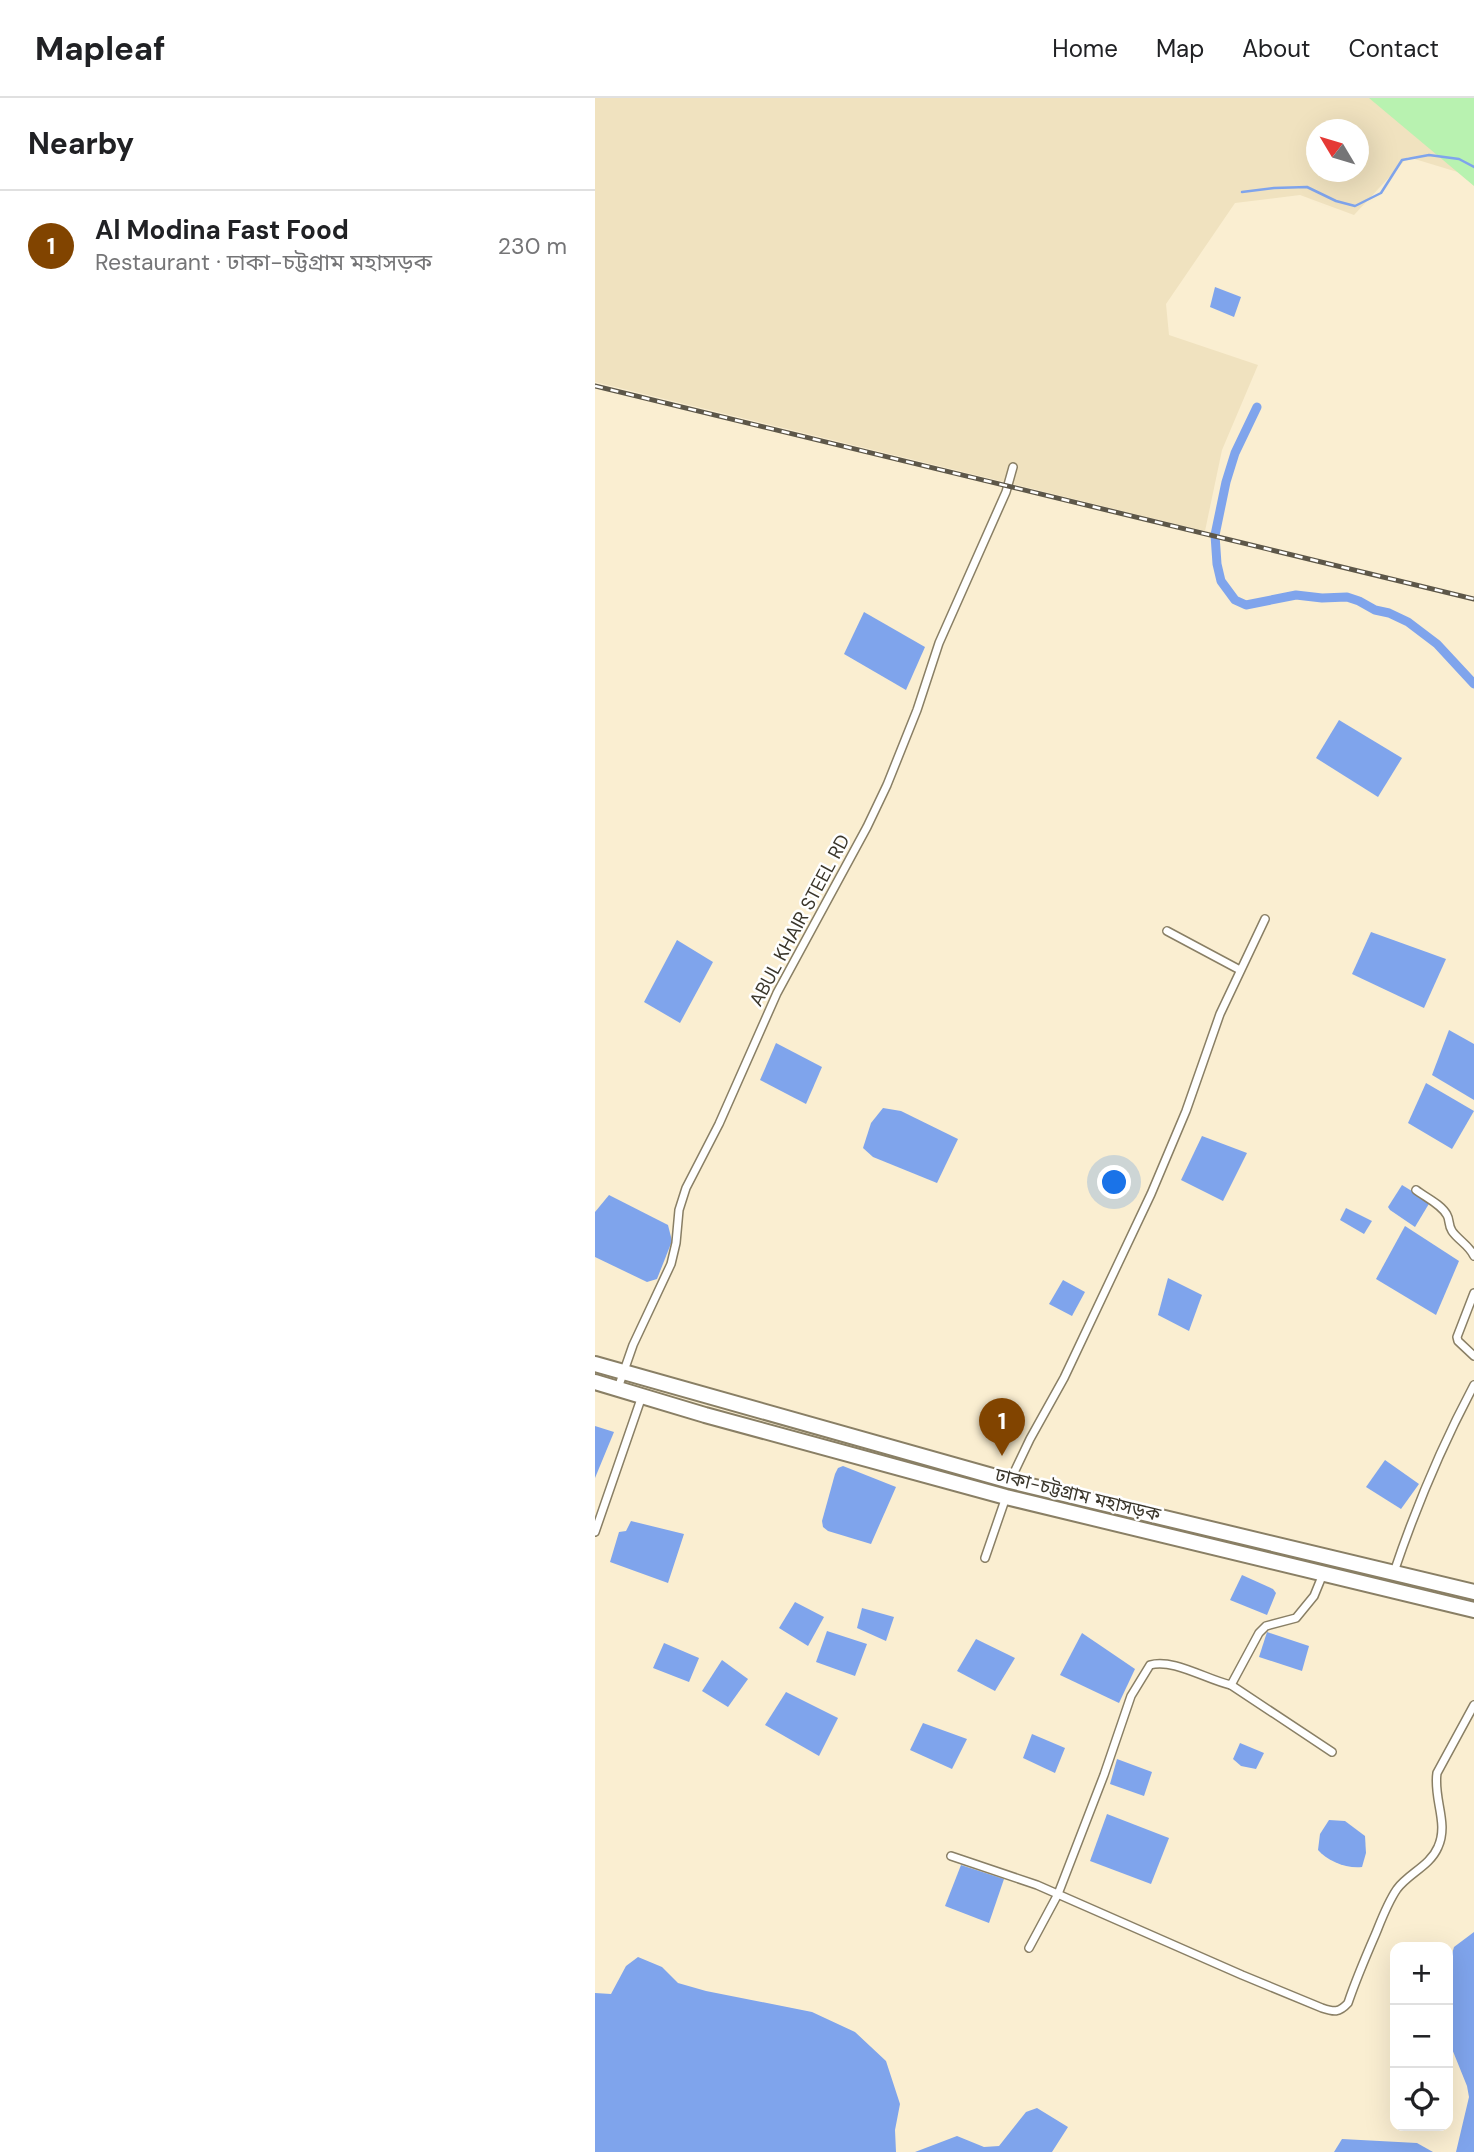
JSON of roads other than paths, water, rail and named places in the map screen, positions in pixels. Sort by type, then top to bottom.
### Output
[{"type":"highway","name":"ঢাকা-চট্টগ্রাম মহাসড়ক","points":[[595,1364],[1010,1481],[1474,1592]]},
{"type":"highway","name":"ঢাকা-চট্টগ্রাম মহাসড়ক","points":[[595,1381],[705,1415],[1006,1497],[1474,1609]]},
{"type":"street","name":"ABUL KHAIR STEEL RD","points":[[618,1388],[622,1372],[671,1264],[679,1210],[686,1188],[719,1124],[777,993],[887,785],[917,710],[939,643],[1006,492],[1013,467]]},
{"type":"street","points":[[1010,1481],[1064,1378],[1151,1194],[1187,1111],[1220,1014],[1265,919]]},
{"type":"street","points":[[1167,931],[1240,970]]},
{"type":"street","points":[[1416,1190],[1444,1211],[1452,1231],[1471,1249],[1474,1256]]},
{"type":"street","points":[[1474,1293],[1457,1337],[1474,1356]]},
{"type":"street","points":[[1394,1572],[1431,1474],[1474,1384]]},
{"type":"street","points":[[595,1532],[642,1395]]},
{"type":"street","points":[[985,1558],[1006,1497]]},
{"type":"street","points":[[1231,1685],[1259,1633],[1266,1626],[1296,1618],[1314,1596],[1324,1573]]},
{"type":"street","points":[[1029,1948],[1058,1894],[1131,1696],[1150,1665],[1169,1664],[1231,1685],[1332,1752]]},
{"type":"street","points":[[951,1856],[1017,1877],[1322,2008],[1334,2012],[1341,2010],[1347,2003],[1398,1888],[1428,1862],[1438,1847],[1444,1828],[1437,1801],[1437,1773],[1474,1705]]},
{"type":"water","points":[[1215,287],[1241,297],[1234,317],[1210,307]]},
{"type":"water","points":[[864,612],[925,647],[906,690],[844,654]]},
{"type":"water","points":[[1339,720],[1402,758],[1378,797],[1316,758]]},
{"type":"water","points":[[1371,932],[1446,959],[1424,1008],[1352,974]]},
{"type":"water","points":[[677,940],[713,962],[680,1023],[644,1002]]},
{"type":"water","points":[[1449,1030],[1474,1044],[1474,1100],[1432,1075]]},
{"type":"water","points":[[776,1043],[822,1067],[806,1104],[760,1080]]},
{"type":"water","points":[[1426,1083],[1474,1111],[1452,1149],[1408,1123]]},
{"type":"water","points":[[883,1108],[901,1111],[958,1139],[937,1183],[873,1157],[863,1148],[871,1123]]},
{"type":"water","points":[[1202,1136],[1247,1153],[1223,1201],[1181,1180]]},
{"type":"water","points":[[1402,1185],[1430,1202],[1415,1227],[1388,1207]]},
{"type":"water","points":[[609,1195],[668,1225],[672,1241],[657,1279],[647,1282],[595,1257],[595,1212]]},
{"type":"water","points":[[1346,1208],[1372,1221],[1364,1234],[1340,1220]]},
{"type":"water","points":[[1405,1226],[1459,1261],[1436,1315],[1376,1279]]},
{"type":"water","points":[[1168,1278],[1202,1295],[1189,1331],[1158,1315]]},
{"type":"water","points":[[1063,1280],[1085,1292],[1072,1316],[1049,1304]]},
{"type":"water","points":[[595,1426],[614,1432],[595,1478]]},
{"type":"water","points":[[1385,1460],[1419,1484],[1401,1509],[1366,1487]]},
{"type":"water","points":[[843,1466],[896,1487],[871,1544],[828,1531],[823,1527],[822,1521],[835,1474],[838,1468]]},
{"type":"water","points":[[631,1521],[684,1534],[668,1583],[610,1562],[619,1532],[626,1531]]},
{"type":"water","points":[[1242,1575],[1273,1589],[1276,1593],[1267,1615],[1230,1600]]},
{"type":"water","points":[[795,1602],[824,1617],[808,1646],[779,1628]]},
{"type":"water","points":[[862,1608],[894,1617],[886,1641],[857,1628]]},
{"type":"water","points":[[827,1631],[867,1644],[855,1676],[816,1662]]},
{"type":"water","points":[[1267,1632],[1309,1646],[1302,1671],[1259,1657]]},
{"type":"water","points":[[1082,1633],[1135,1669],[1119,1703],[1060,1675]]},
{"type":"water","points":[[976,1639],[1015,1658],[995,1691],[957,1671]]},
{"type":"water","points":[[664,1643],[699,1658],[689,1682],[653,1668]]},
{"type":"water","points":[[722,1660],[748,1679],[728,1707],[702,1691]]},
{"type":"water","points":[[786,1692],[838,1718],[819,1756],[765,1725]]},
{"type":"water","points":[[923,1723],[967,1739],[952,1769],[910,1750]]},
{"type":"water","points":[[1032,1734],[1065,1748],[1055,1773],[1023,1758]]},
{"type":"water","points":[[1240,1743],[1264,1753],[1256,1769],[1241,1766],[1233,1759]]},
{"type":"water","points":[[1117,1759],[1152,1772],[1144,1796],[1110,1784]]},
{"type":"water","points":[[1107,1814],[1169,1838],[1151,1884],[1090,1861]]},
{"type":"water","points":[[1329,1820],[1345,1821],[1365,1836],[1366,1853],[1362,1867],[1338,1863],[1318,1850],[1320,1834]]},
{"type":"water","points":[[961,1865],[1004,1879],[989,1923],[945,1906]]},
{"type":"water","points":[[1474,1932],[1474,2152],[1456,2152],[1469,2097],[1453,2051],[1454,1947]]},
{"type":"water","points":[[638,1957],[662,1967],[678,1983],[812,2012],[855,2032],[886,2061],[900,2104],[895,2130],[896,2152],[595,2152],[595,1993],[611,1994],[626,1966]]},
{"type":"water","points":[[1037,2108],[1068,2127],[1052,2152],[915,2152],[957,2136],[984,2147],[999,2146],[1026,2112]]},
{"type":"water","points":[[1342,2139],[1417,2143],[1433,2152],[1334,2152]]},
{"type":"waterway","points":[[1242,192],[1307,187],[1336,201],[1355,206],[1381,193],[1402,160],[1429,155],[1459,159],[1474,167]]},
{"type":"waterway","points":[[1257,407],[1235,453],[1215,535],[1221,581],[1235,600],[1246,605],[1296,595],[1347,597],[1359,601],[1408,622],[1437,644],[1474,684]]},
{"type":"railway","points":[[595,386],[1474,599]]},
{"type":"place","name":"Al Modina Fast Food","points":[[1002,1456]]}]
